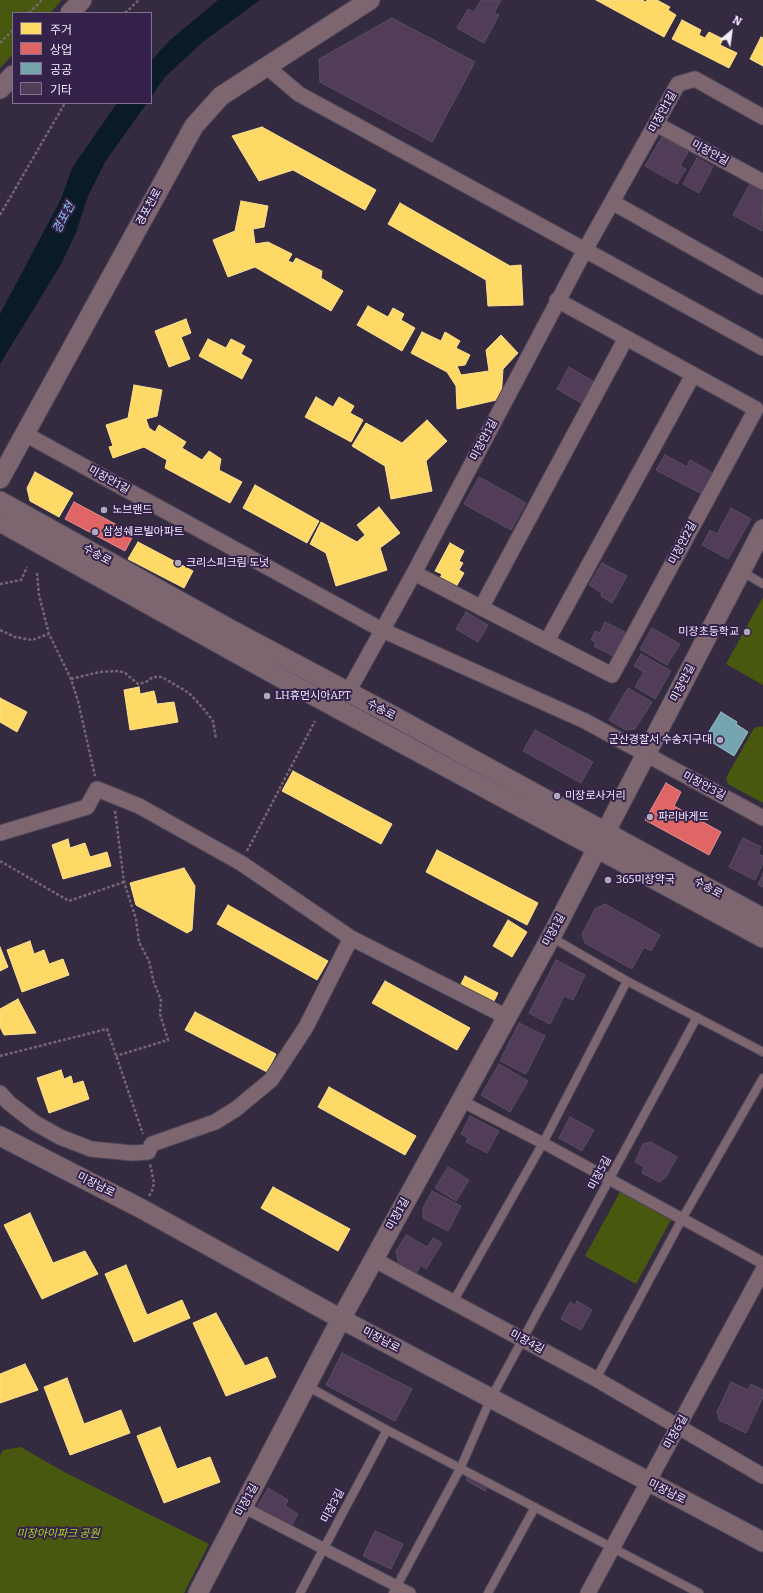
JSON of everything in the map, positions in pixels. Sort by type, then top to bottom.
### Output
[{"type":"street","points":[[71,12],[82,0]]},
{"type":"street","name":"경포천로","points":[[0,479],[194,126],[220,96],[370,0]]},
{"type":"street","points":[[266,66],[299,94],[763,348]]},
{"type":"street","points":[[0,89],[12,76]]},
{"type":"street","name":"미장안1길","points":[[348,692],[414,573],[557,300],[678,84],[695,79],[763,117]]},
{"type":"street","name":"미장안길","points":[[656,124],[763,182]]},
{"type":"street","points":[[612,202],[763,287]]},
{"type":"street","name":"미장안2길","points":[[414,573],[612,675],[756,409],[557,300]]},
{"type":"street","points":[[481,608],[626,338]]},
{"type":"street","points":[[547,641],[693,375]]},
{"type":"street","name":"미장안1길","points":[[25,434],[382,630],[585,721],[646,755]]},
{"type":"street","name":"수송로","points":[[0,501],[228,628],[348,692],[602,840],[763,938]]},
{"type":"street","name":"수송로","points":[[0,522],[288,682],[602,840],[763,918]]},
{"type":"street","name":"미장안길","points":[[602,840],[763,529]]},
{"type":"street","name":"미장안3길","points":[[646,755],[763,818]]},
{"type":"street","points":[[0,833],[87,807],[97,789],[139,806],[241,863],[351,938],[497,1012],[505,1019]]},
{"type":"street","name":"미장1길","points":[[198,1593],[341,1319],[551,937],[602,840]]},
{"type":"street","points":[[0,1092],[9,1103],[35,1123],[60,1137],[91,1149],[132,1154],[148,1152],[152,1144],[215,1122],[236,1109],[271,1080],[306,1027],[351,938]]},
{"type":"street","points":[[460,1101],[543,1143],[763,1263]]},
{"type":"street","name":"미장남로","points":[[0,1136],[142,1209],[341,1319],[763,1542]]},
{"type":"street","name":"미장4길","points":[[374,1259],[596,1379],[763,1476]]},
{"type":"street","name":"미장6길","points":[[588,1593],[763,1270]]},
{"type":"street","points":[[243,1507],[323,1549],[395,1590],[410,1593]]},
{"type":"lane","points":[[741,571],[763,584]]},
{"type":"lane","points":[[551,937],[627,981],[763,1052]]},
{"type":"lane","points":[[453,1302],[543,1143],[627,981]]},
{"type":"lane","name":"미장5길","points":[[460,1469],[491,1398],[697,1017]]},
{"type":"lane","points":[[596,1379],[682,1219],[763,1078]]},
{"type":"lane","points":[[307,1386],[460,1469],[700,1593]]},
{"type":"lane","name":"미장3길","points":[[300,1593],[387,1430]]},
{"type":"lane","points":[[395,1590],[460,1469]]},
{"type":"lane","points":[[488,1593],[535,1507]]},
{"type":"path","points":[[30,12],[42,0]]},
{"type":"path","points":[[126,12],[139,0]]},
{"type":"path","points":[[0,43],[12,31]]},
{"type":"path","points":[[0,215],[65,104]]},
{"type":"path","points":[[0,584],[21,580],[27,567]]},
{"type":"path","points":[[37,573],[39,595],[49,634],[71,679],[78,701],[97,789]]},
{"type":"path","points":[[0,630],[15,636],[32,640],[49,634]]},
{"type":"path","points":[[71,679],[99,672],[119,671],[126,674],[138,684],[146,682],[153,677],[162,678],[189,693],[204,708],[212,722],[216,739]]},
{"type":"path","points":[[241,863],[315,721]]},
{"type":"path","points":[[112,795],[124,882],[136,919],[139,942],[149,961],[154,983],[161,1000],[160,1014],[168,1040],[116,1056]]},
{"type":"path","points":[[0,861],[69,901],[124,882]]},
{"type":"path","points":[[0,1056],[107,1028],[148,1152],[154,1183],[152,1191],[142,1209]]},
{"type":"green space","points":[[0,0],[62,0],[51,12],[12,12],[12,55],[0,68]]},
{"type":"green space","points":[[763,597],[763,685],[726,664]]},
{"type":"green space","points":[[761,726],[763,727],[763,803],[728,784],[726,778],[754,728]]},
{"type":"green space","points":[[620,1192],[671,1220],[636,1284],[585,1256]]},
{"type":"green space","name":"미장아이파크 공원","points":[[21,1447],[64,1472],[209,1544],[184,1593],[0,1593],[0,1456],[3,1450]]},
{"type":"water","points":[[218,0],[260,0],[204,41],[165,77],[152,96],[152,60],[170,40]]},
{"type":"water","name":"경포천","points":[[116,104],[146,104],[105,162],[88,196],[76,233],[60,266],[0,364],[0,314],[61,199],[72,168]]},
{"type":"building: 주거","points":[[596,0],[642,0],[646,2],[647,0],[657,0],[670,7],[668,10],[676,15],[664,37]]},
{"type":"building: 주거","points":[[682,20],[701,30],[699,35],[705,38],[709,32],[723,39],[720,45],[737,53],[729,68],[672,39]]},
{"type":"building: 주거","points":[[761,37],[763,38],[763,66],[750,59]]},
{"type":"building: 주거","points":[[262,127],[376,190],[365,210],[293,170],[259,181],[232,136]]},
{"type":"building: 주거","points":[[241,201],[268,206],[264,227],[253,229],[255,244],[268,242],[292,254],[288,261],[293,263],[296,258],[322,271],[321,278],[343,291],[331,311],[255,267],[228,277],[213,240],[235,231]]},
{"type":"building: 주거","points":[[400,203],[510,266],[521,265],[523,305],[488,306],[486,280],[388,224]]},
{"type":"building: 주거","points":[[368,306],[388,317],[393,308],[404,314],[401,320],[415,328],[402,351],[357,325]]},
{"type":"building: 주거","points":[[186,319],[191,333],[181,337],[190,359],[169,367],[155,331]]},
{"type":"building: 주거","points":[[422,332],[441,341],[445,332],[460,341],[456,348],[470,355],[465,365],[457,366],[461,375],[489,371],[486,350],[501,335],[518,353],[503,369],[501,399],[457,409],[456,386],[447,372],[411,353]]},
{"type":"building: 주거","points":[[208,339],[226,348],[231,339],[245,346],[241,354],[252,360],[242,379],[199,356]]},
{"type":"building: 주거","points":[[134,385],[162,390],[157,416],[146,419],[149,428],[155,432],[159,425],[186,442],[182,448],[202,460],[209,451],[221,459],[219,470],[242,482],[230,503],[165,468],[167,460],[144,447],[113,458],[109,447],[113,446],[106,425],[128,418]]},
{"type":"building: 주거","points":[[316,397],[333,407],[339,397],[354,406],[350,413],[363,420],[351,442],[305,417]]},
{"type":"building: 주거","points":[[427,420],[447,441],[426,461],[432,491],[391,499],[385,466],[352,446],[366,423],[402,443]]},
{"type":"building: 주거","points":[[35,472],[73,493],[59,517],[30,501],[27,488]]},
{"type":"building: 주거","points":[[255,485],[319,521],[307,543],[243,508]]},
{"type":"building: 주거","points":[[379,507],[400,533],[380,548],[387,570],[336,586],[326,553],[310,544],[321,522],[357,542],[365,535],[357,525]]},
{"type":"building: 주거","points":[[138,542],[193,571],[184,588],[128,559]]},
{"type":"building: 주거","points":[[450,543],[464,551],[459,561],[463,563],[459,570],[464,573],[456,587],[440,578],[442,574],[435,571]]},
{"type":"building: 주거","points":[[139,687],[140,694],[154,691],[157,704],[174,702],[178,722],[130,730],[124,690]]},
{"type":"building: 주거","points":[[0,698],[27,712],[17,732],[0,722]]},
{"type":"building: 주거","points":[[293,771],[392,824],[381,844],[282,791]]},
{"type":"building: 주거","points":[[68,839],[70,848],[85,843],[90,857],[107,852],[111,866],[63,879],[52,845]]},
{"type":"building: 주거","points":[[437,850],[538,903],[527,925],[426,872]]},
{"type":"building: 주거","points":[[184,868],[195,886],[192,930],[187,933],[136,905],[130,883]]},
{"type":"building: 주거","points":[[228,905],[328,961],[317,980],[217,924]]},
{"type":"building: 주거","points":[[508,920],[527,932],[512,957],[493,946]]},
{"type":"building: 주거","points":[[30,941],[34,954],[44,950],[49,964],[63,959],[69,975],[22,992],[7,950]]},
{"type":"building: 주거","points":[[0,947],[8,967],[0,971]]},
{"type":"building: 주거","points":[[465,976],[498,993],[493,1003],[460,986]]},
{"type":"building: 주거","points":[[385,981],[470,1028],[457,1050],[372,1003]]},
{"type":"building: 주거","points":[[18,999],[36,1033],[4,1035],[0,1027],[0,1009]]},
{"type":"building: 주거","points":[[195,1012],[276,1054],[267,1072],[185,1030]]},
{"type":"building: 주거","points":[[61,1070],[64,1079],[71,1076],[73,1084],[83,1081],[89,1099],[49,1113],[37,1078]]},
{"type":"building: 주거","points":[[329,1087],[416,1136],[405,1155],[318,1107]]},
{"type":"building: 주거","points":[[273,1187],[350,1229],[338,1251],[261,1208]]},
{"type":"building: 주거","points":[[30,1213],[53,1263],[85,1251],[98,1274],[42,1299],[4,1225]]},
{"type":"building: 주거","points":[[126,1265],[147,1315],[182,1300],[190,1318],[134,1342],[105,1274]]},
{"type":"building: 주거","points":[[216,1313],[245,1366],[267,1357],[276,1377],[226,1396],[193,1323]]},
{"type":"building: 주거","points":[[25,1364],[38,1390],[0,1403],[0,1374]]},
{"type":"building: 주거","points":[[67,1378],[84,1424],[121,1410],[130,1433],[70,1455],[44,1387]]},
{"type":"building: 주거","points":[[160,1427],[177,1469],[210,1457],[220,1482],[164,1503],[137,1436]]},
{"type":"building: 상업","points":[[74,502],[134,534],[125,551],[65,519]]},
{"type":"building: 상업","points":[[666,783],[681,792],[674,806],[721,832],[709,855],[645,820]]},
{"type":"building: 공공","points":[[721,712],[737,722],[736,724],[748,732],[734,756],[705,738]]},
{"type":"building: 기타","points":[[481,0],[501,0],[494,13],[499,15],[484,43],[457,28],[468,9],[474,12]]},
{"type":"building: 기타","points":[[392,18],[475,62],[432,142],[320,82],[319,59]]},
{"type":"building: 기타","points":[[662,137],[688,152],[680,166],[686,169],[677,184],[645,166]]},
{"type":"building: 기타","points":[[697,158],[713,167],[699,193],[683,184]]},
{"type":"building: 기타","points":[[751,182],[763,189],[762,231],[733,215]]},
{"type":"building: 기타","points":[[569,367],[593,381],[581,403],[557,389]]},
{"type":"building: 기타","points":[[665,455],[687,467],[690,460],[713,473],[702,494],[656,470]]},
{"type":"building: 기타","points":[[479,477],[526,503],[511,530],[464,504]]},
{"type":"building: 기타","points":[[731,508],[751,519],[728,559],[702,545],[710,530],[717,534]]},
{"type":"building: 기타","points":[[602,563],[627,576],[612,603],[601,596],[602,593],[589,585]]},
{"type":"building: 기타","points":[[466,612],[488,625],[478,642],[456,629]]},
{"type":"building: 기타","points":[[605,622],[625,632],[613,656],[594,646],[596,642],[591,640],[595,631],[600,633]]},
{"type":"building: 기타","points":[[652,628],[680,644],[667,665],[640,649]]},
{"type":"building: 기타","points":[[641,654],[671,671],[655,699],[635,687],[644,672],[634,666]]},
{"type":"building: 기타","points":[[628,688],[652,702],[635,729],[626,730],[609,720]]},
{"type":"building: 기타","points":[[535,730],[593,762],[581,783],[523,751]]},
{"type":"building: 기타","points":[[743,838],[761,847],[758,854],[763,856],[763,863],[755,880],[729,867]]},
{"type":"building: 기타","points":[[763,873],[763,887],[758,885]]},
{"type":"building: 기타","points":[[605,904],[660,935],[651,951],[644,947],[632,969],[585,943],[582,934],[595,909]]},
{"type":"building: 기타","points":[[556,960],[585,975],[573,1000],[564,996],[550,1024],[529,1013]]},
{"type":"building: 기타","points":[[519,1023],[545,1036],[526,1074],[500,1061]]},
{"type":"building: 기타","points":[[499,1064],[528,1081],[510,1112],[481,1095]]},
{"type":"building: 기타","points":[[470,1116],[499,1131],[487,1153],[466,1142],[468,1138],[461,1134]]},
{"type":"building: 기타","points":[[570,1117],[594,1130],[582,1151],[559,1138]]},
{"type":"building: 기타","points":[[651,1142],[677,1157],[666,1177],[659,1182],[642,1173],[644,1167],[635,1162],[643,1144]]},
{"type":"building: 기타","points":[[448,1167],[469,1180],[456,1201],[435,1188]]},
{"type":"building: 기타","points":[[432,1191],[461,1206],[448,1231],[423,1218],[423,1208]]},
{"type":"building: 기타","points":[[406,1235],[427,1247],[433,1238],[442,1243],[426,1269],[421,1265],[415,1275],[399,1265],[396,1251]]},
{"type":"building: 기타","points":[[577,1301],[592,1310],[581,1330],[561,1319],[570,1302],[575,1305]]},
{"type":"building: 기타","points":[[342,1353],[412,1389],[395,1421],[326,1385]]},
{"type":"building: 기타","points":[[731,1382],[748,1390],[751,1384],[763,1390],[763,1397],[746,1433],[719,1420],[717,1412]]},
{"type":"building: 기타","points":[[469,1475],[488,1485],[485,1491],[466,1480]]},
{"type":"building: 기타","points":[[268,1488],[288,1500],[285,1506],[298,1514],[290,1528],[256,1509]]},
{"type":"building: 기타","points":[[375,1531],[403,1544],[391,1569],[363,1556]]},
{"type":"place","name":"노브랜드","points":[[104,510]]},
{"type":"place","name":"삼성쉐르빌아파트","points":[[95,532]]},
{"type":"place","name":"크리스피크림 도넛","points":[[178,563]]},
{"type":"place","name":"미장초등학교","points":[[747,632]]},
{"type":"place","name":"LH휴먼시아APT","points":[[267,696]]},
{"type":"place","name":"군산경찰서 수송지구대","points":[[720,740]]},
{"type":"place","name":"미장로사거리","points":[[557,796]]},
{"type":"place","name":"파리바게뜨","points":[[650,817]]},
{"type":"place","name":"365미장약국","points":[[608,880]]}]
